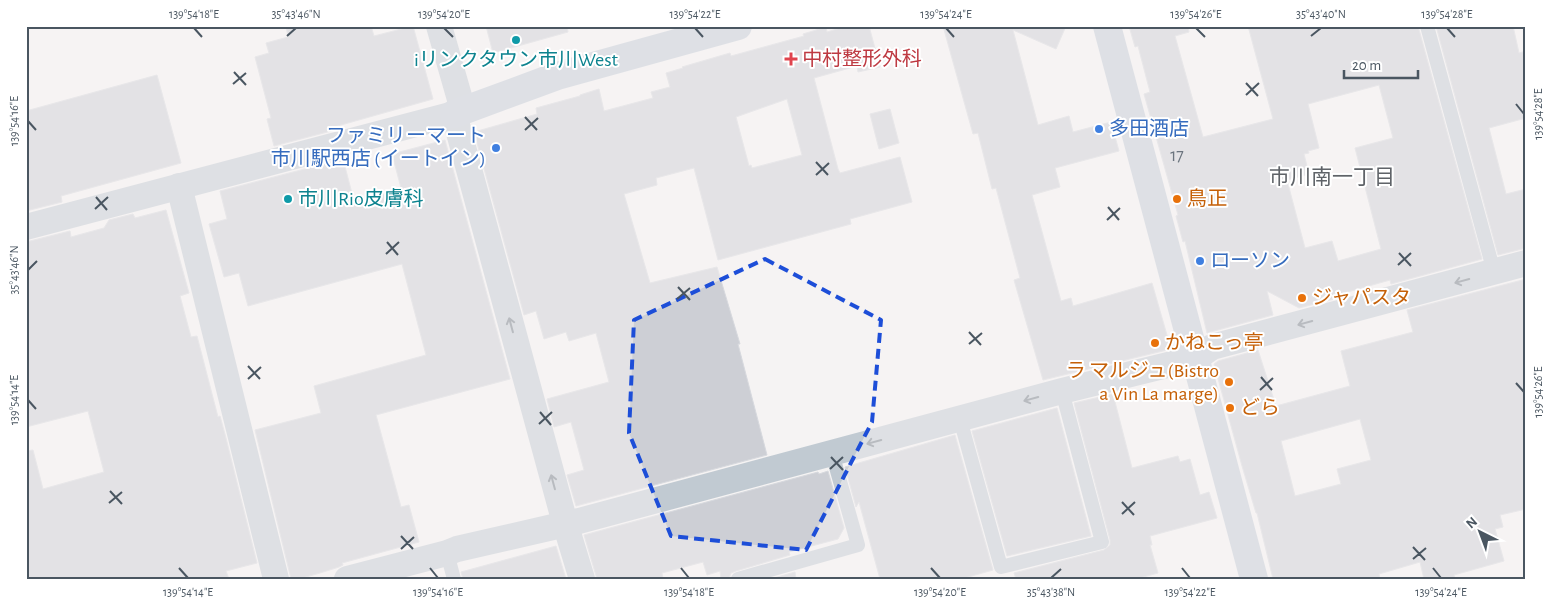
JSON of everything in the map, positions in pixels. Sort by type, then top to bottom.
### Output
[{"type":"street","points":[[439,26],[458,112],[564,523],[582,579]]},
{"type":"street","points":[[26,227],[458,112],[557,76],[738,26]]},
{"type":"street","points":[[1108,26],[1254,579]]},
{"type":"street","points":[[178,186],[276,579]]},
{"type":"street","points":[[347,579],[400,572],[456,549],[579,521],[1062,391],[1196,358],[1212,347],[1526,263]]},
{"type":"lane","points":[[1427,26],[1494,272]]},
{"type":"lane","points":[[960,419],[1001,567],[1102,542],[1062,391]]},
{"type":"lane","points":[[738,579],[858,545],[832,453]]},
{"type":"lane","points":[[447,553],[454,579]]},
{"type":"highlighted area","points":[[765,259],[881,320],[872,422],[806,550],[671,536],[629,433],[634,320]]},
{"type":"building","points":[[286,26],[371,26],[374,36],[413,26],[433,99],[334,127],[335,130],[274,146],[267,119],[271,118],[255,57],[269,53],[266,43],[288,37]]},
{"type":"building","name":"iリンクタウン市川West","points":[[486,26],[567,26],[568,32],[493,53]]},
{"type":"building","points":[[847,26],[869,26],[880,67],[858,72],[857,66],[814,78],[840,173],[900,157],[912,202],[850,219],[851,224],[718,260],[694,168],[656,178],[657,185],[624,194],[650,283],[717,267],[740,344],[738,344],[767,455],[576,506],[567,475],[584,470],[571,422],[554,427],[547,399],[609,382],[596,333],[569,341],[566,332],[544,339],[536,311],[524,315],[474,132],[537,114],[536,108],[599,89],[604,111],[653,98],[651,92],[670,87],[666,73],[730,53],[731,56],[804,36],[803,34],[826,27],[827,32]],"holes":[[[787,99],[802,155],[752,168],[751,165],[749,166],[736,117]]]},
{"type":"building","points":[[943,26],[1066,26],[1056,49],[1013,30],[1038,125],[1069,116],[1073,132],[1111,122],[1119,151],[1055,168],[1060,187],[1032,195],[1061,301],[1071,298],[1073,306],[1152,283],[1171,349],[1043,380],[1014,280],[1020,278],[996,188],[992,189],[978,133],[973,134]]},
{"type":"building","points":[[1129,26],[1188,26],[1189,32],[1175,36],[1203,137],[1273,119],[1248,26],[1418,26],[1482,259],[1391,284],[1390,280],[1337,295],[1338,298],[1299,308],[1267,291],[1273,315],[1207,333],[1185,241],[1183,242],[1176,216],[1178,215],[1144,94],[1150,92],[1138,46],[1135,47]],"holes":[[[1379,85],[1393,138],[1355,148],[1381,249],[1338,261],[1332,241],[1305,248],[1287,180],[1309,174],[1304,154],[1319,148],[1308,104]]]},
{"type":"building","points":[[1436,26],[1513,26],[1519,53],[1526,51],[1526,118],[1489,128],[1506,194],[1526,189],[1526,248],[1498,255]]},
{"type":"building","points":[[157,75],[181,163],[61,196],[62,202],[26,211],[26,111]]},
{"type":"building","points":[[890,109],[899,143],[879,149],[870,114]]},
{"type":"building","points":[[445,140],[510,379],[376,415],[401,507],[409,505],[419,542],[342,563],[343,565],[339,567],[320,573],[299,579],[291,579],[255,430],[321,413],[314,386],[426,355],[402,264],[248,306],[239,273],[224,277],[209,224],[227,219],[220,191],[343,159],[354,201],[401,188],[392,154]]},
{"type":"building","points":[[166,210],[189,293],[180,296],[191,337],[197,336],[218,417],[220,416],[226,438],[257,563],[226,571],[229,579],[26,579],[26,451],[33,450],[43,489],[104,472],[88,411],[26,427],[26,242],[70,231],[71,237],[104,228],[109,220],[133,214],[135,218]]},
{"type":"building","points":[[1526,279],[1526,509],[1500,515],[1503,527],[1495,529],[1504,561],[1454,575],[1455,579],[1424,579],[1420,562],[1379,574],[1380,579],[1273,579],[1257,513],[1214,364],[1218,361],[1258,350],[1276,406],[1350,386],[1341,351],[1413,332],[1407,310]],"holes":[[[1360,419],[1371,460],[1337,469],[1341,484],[1295,496],[1281,441]]]},
{"type":"building","points":[[1113,394],[1132,468],[1178,456],[1180,462],[1190,459],[1200,495],[1209,492],[1217,518],[1150,536],[1152,545],[1150,545],[1158,573],[1136,579],[1016,579],[1014,573],[1104,550],[1110,545],[1074,403]]},
{"type":"building","points":[[1057,408],[1091,536],[1007,556],[972,431]]},
{"type":"building","points":[[955,435],[993,570],[961,579],[880,579],[859,502],[856,507],[845,467]]},
{"type":"building","points":[[828,471],[844,528],[838,539],[789,552],[790,555],[736,571],[731,573],[729,579],[721,579],[720,571],[707,575],[703,562],[662,573],[663,579],[597,579],[584,535],[818,472],[819,474]]},
{"type":"building","points":[[556,546],[566,579],[463,579],[461,572]]},
{"type":"building","points":[[795,572],[796,579],[771,579]]},
{"type":"place","name":"iリンクタウン市川West","points":[[516,40]]},
{"type":"place","name":"中村整形外科","points":[[791,59]]},
{"type":"place","name":"多田酒店","points":[[1099,129]]},
{"type":"place","name":"ファミリーマート 市川駅西店 (イートイン)","points":[[496,148]]},
{"type":"place","name":"市川Rio皮膚科","points":[[288,199]]},
{"type":"place","name":"鳥正","points":[[1177,199]]},
{"type":"place","name":"ローソン","points":[[1200,261]]},
{"type":"place","name":"ジャパスタ","points":[[1302,298]]},
{"type":"place","name":"かねこっ亭","points":[[1155,343]]},
{"type":"place","name":"ラ マルジュ(Bistro a Vin La marge)","points":[[1229,382]]},
{"type":"place","name":"どら","points":[[1230,408]]},
{"type":"district","name":"市川南一丁目","points":[[1332,177]]}]
